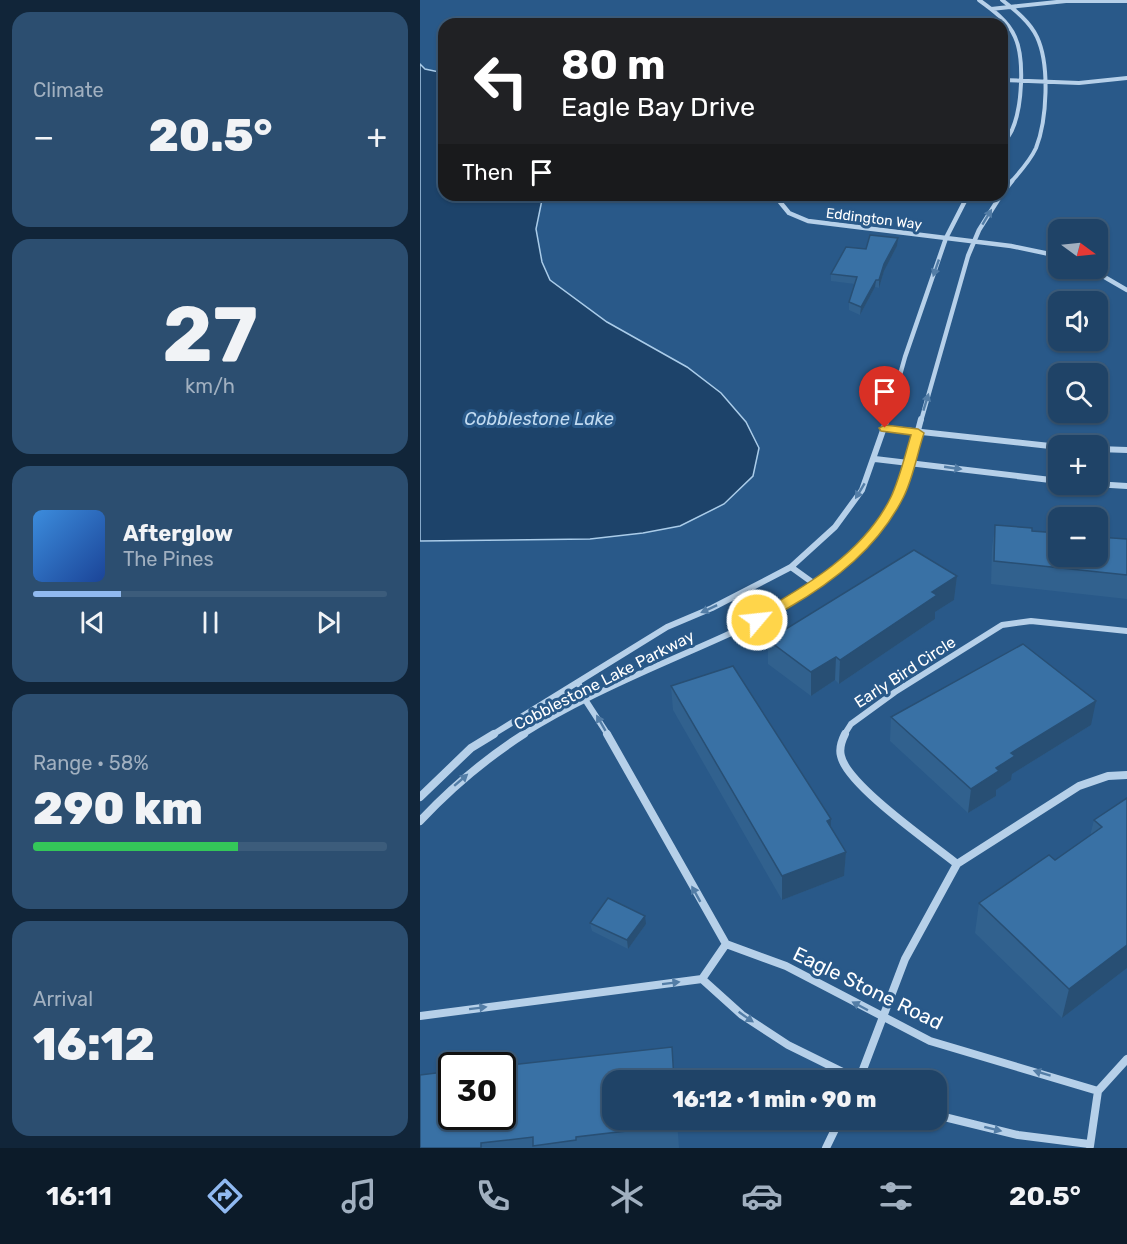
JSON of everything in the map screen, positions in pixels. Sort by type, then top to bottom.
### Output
[{"type":"street","points":[[981,0],[1001,18]]},
{"type":"street","name":"Cobblestone Lake Parkway","points":[[1002,0],[1011,6],[1033,31],[1041,45],[1044,111],[1033,153],[1008,187]]},
{"type":"street","points":[[991,9],[1066,1],[1127,1]]},
{"type":"street","points":[[1008,27],[1016,38],[1019,51],[1015,119],[1008,136]]},
{"type":"street","points":[[1008,80],[1093,82],[1127,78]]},
{"type":"street","name":"Eddington Way","points":[[781,201],[784,210],[808,221],[946,238]]},
{"type":"street","name":"Cobblestone Lake Parkway","points":[[420,797],[471,748],[667,627],[712,608],[791,567],[836,527],[862,490],[885,428],[905,357],[946,238],[964,201]]},
{"type":"street","name":"Cobblestone Lake Parkway","points":[[420,821],[441,797],[485,759],[537,726],[776,611],[816,585],[863,545],[897,497],[910,462],[973,241],[998,201]]},
{"type":"street","points":[[946,238],[1027,248],[1048,253]]},
{"type":"street","points":[[1108,279],[1127,290]]},
{"type":"street","points":[[885,428],[1048,446]]},
{"type":"street","points":[[1108,449],[1127,450]]},
{"type":"street","points":[[874,459],[1048,480]]},
{"type":"street","points":[[1108,485],[1127,486]]},
{"type":"street","points":[[791,567],[816,585]]},
{"type":"street","name":"Early Bird Circle","points":[[957,864],[861,786],[847,770],[840,755],[842,740],[851,724],[896,692],[1002,625],[1031,621],[1127,631]]},
{"type":"street","points":[[420,1016],[702,979],[726,944],[597,716],[586,701],[578,682]]},
{"type":"street","points":[[863,1070],[910,950],[933,903],[957,864],[1079,786],[1108,776],[1127,775]]},
{"type":"street","name":"Eagle Stone Road","points":[[726,944],[786,966],[930,1041],[1098,1091]]},
{"type":"street","points":[[702,979],[742,1015],[789,1045],[839,1070]]},
{"type":"street","points":[[947,1118],[1018,1136],[1090,1146],[1098,1091],[1127,1059]]},
{"type":"street","points":[[826,1148],[835,1130]]},
{"type":"water","name":"Cobblestone Lake","points":[[420,64],[425,69],[438,72],[438,201],[542,201],[536,229],[542,262],[550,280],[607,322],[687,367],[721,393],[746,422],[759,448],[753,476],[724,504],[680,526],[590,539],[420,541]]},
{"type":"building","points":[[870,235],[898,238],[884,264],[879,280],[876,280],[861,307],[849,302],[857,277],[831,274],[846,247],[866,249]]},
{"type":"building","points":[[995,525],[1032,528],[1032,531],[1048,532],[1048,567],[994,561]]},
{"type":"building","points":[[1108,538],[1127,539],[1127,575],[1051,567],[1108,567]]},
{"type":"building","points":[[914,550],[957,576],[932,592],[937,595],[840,660],[836,657],[811,672],[768,640]]},
{"type":"building","points":[[1023,644],[1096,701],[1011,753],[1015,756],[996,768],[999,771],[971,789],[891,717]]},
{"type":"building","points":[[733,666],[831,819],[827,821],[846,852],[782,876],[671,686]]},
{"type":"building","points":[[1127,798],[1127,945],[1069,989],[979,903],[1049,855],[1055,860],[1102,827],[1094,820]]},
{"type":"building","points":[[608,898],[645,916],[627,940],[590,923]]},
{"type":"building","points":[[672,1047],[673,1070],[602,1070],[602,1130],[635,1130],[576,1137],[576,1140],[533,1146],[533,1137],[481,1143],[481,1148],[420,1148],[420,1075],[438,1073],[438,1130],[516,1130],[516,1064]]},
{"type":"route","points":[[757,620],[803,594],[843,564],[863,545],[881,522],[897,497],[918,433],[885,428]]}]
